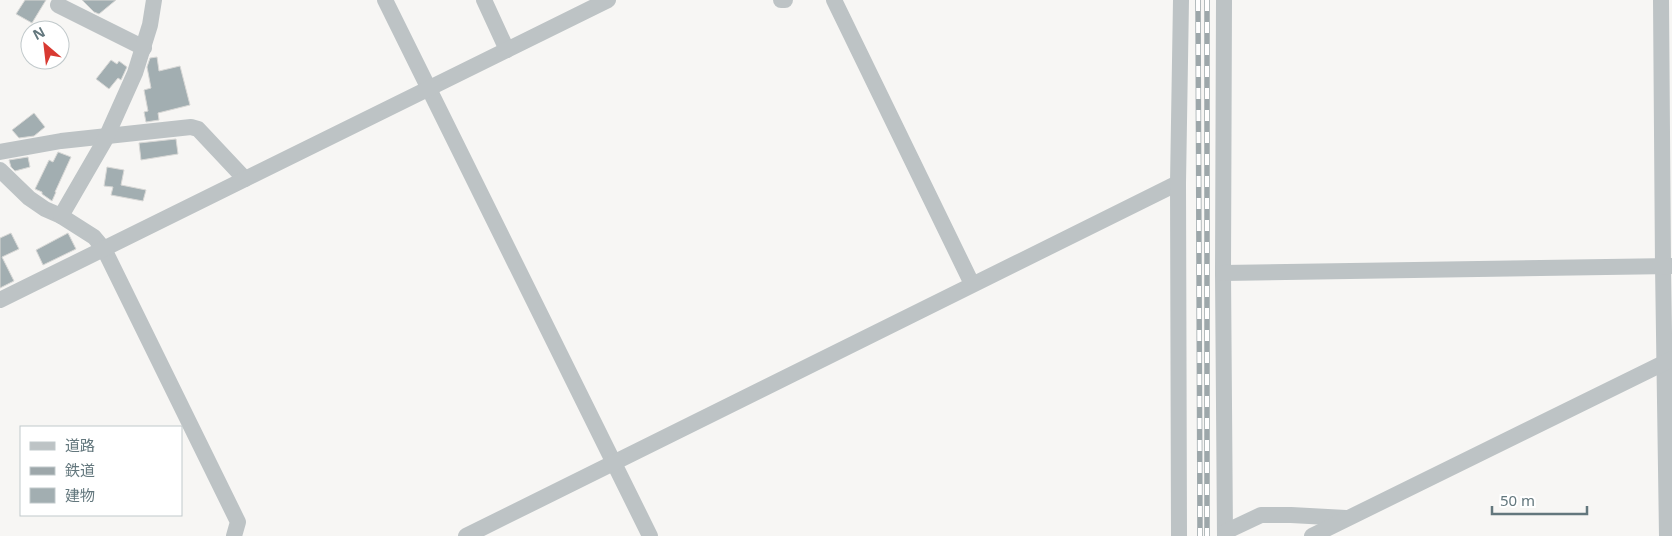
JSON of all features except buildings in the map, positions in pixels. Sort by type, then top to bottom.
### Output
[{"type":"street","points":[[61,216],[106,138],[134,73],[144,48],[154,0]]},
{"type":"street","points":[[385,0],[650,536]]},
{"type":"street","points":[[484,0],[507,50]]},
{"type":"street","points":[[0,300],[608,0]]},
{"type":"street","points":[[834,0],[972,284]]},
{"type":"street","points":[[1179,536],[1178,183],[1181,0]]},
{"type":"street","points":[[1224,0],[1223,273],[1225,534],[1262,515],[1349,518]]},
{"type":"street","points":[[1661,0],[1667,266],[1667,536]]},
{"type":"street","points":[[58,5],[144,48]]},
{"type":"street","points":[[0,152],[61,141],[106,138],[191,127],[198,129],[245,179]]},
{"type":"street","points":[[0,170],[29,198],[94,238],[104,249],[238,522],[234,536]]},
{"type":"street","points":[[466,536],[1178,183]]},
{"type":"street","points":[[1223,273],[1667,266]]},
{"type":"street","points":[[1312,536],[1668,361]]},
{"type":"railway","points":[[1198,0],[1200,536]]},
{"type":"railway","points":[[1207,0],[1207,536]]}]
